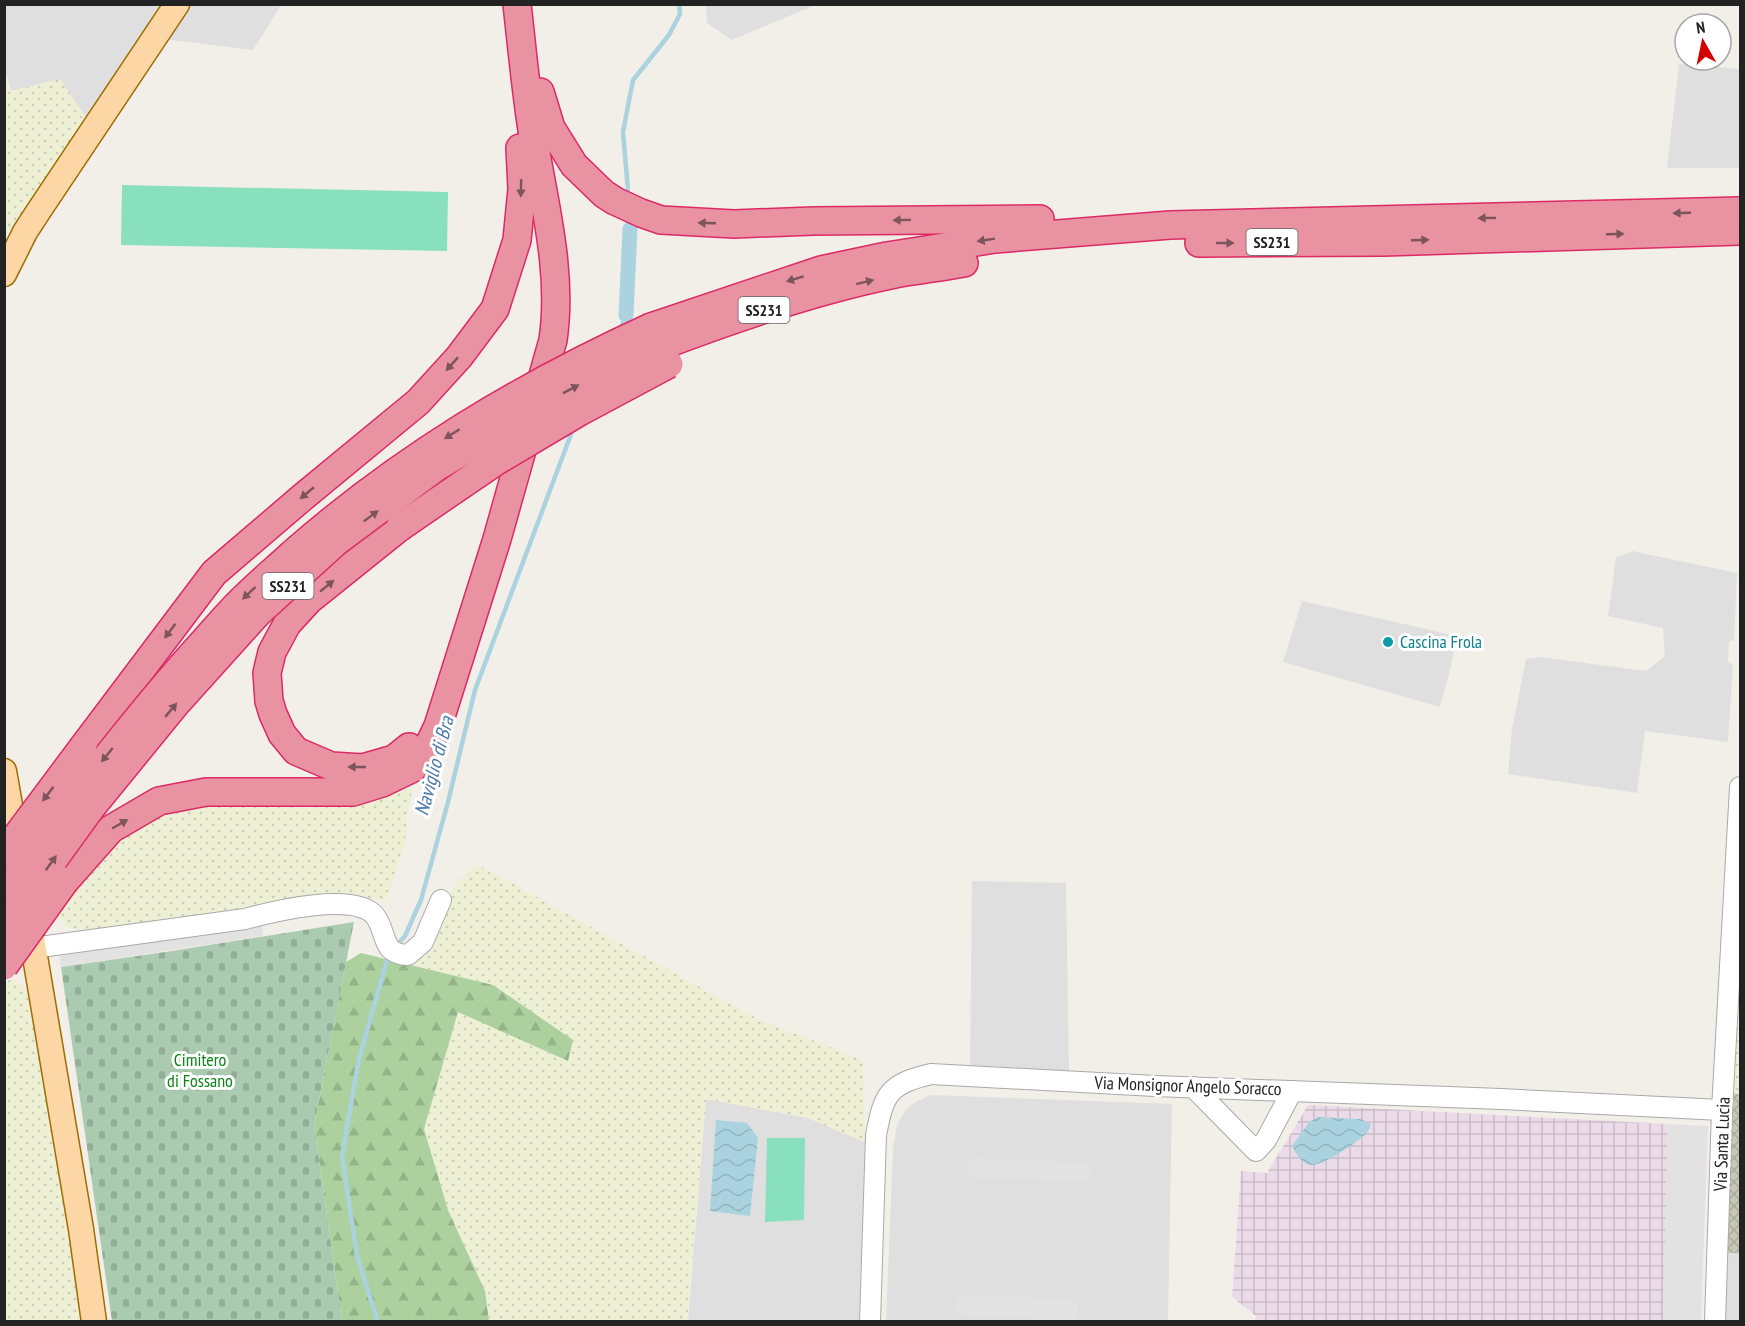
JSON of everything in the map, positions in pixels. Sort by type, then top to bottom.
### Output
[{"type":"highway","points":[[501,4],[532,132]]},
{"type":"highway","points":[[4,853],[214,573],[418,402],[459,357],[495,309],[517,240],[522,189],[519,137],[501,4]]},
{"type":"highway","points":[[4,966],[65,880],[111,829],[159,801],[206,792],[353,792],[382,783],[413,768],[427,749],[438,726],[497,539],[554,332],[557,291],[532,132],[518,4]]},
{"type":"highway","points":[[518,4],[551,128],[574,165],[604,194],[615,201],[661,220],[734,224],[1037,219],[1170,225]]},
{"type":"highway","name":"SS231","points":[[4,928],[91,808],[175,705],[258,613],[336,542],[438,466],[568,390],[821,270],[887,256],[995,239],[1170,225],[1740,212]]},
{"type":"highway","name":"SS231","points":[[4,892],[100,763],[165,684],[245,596],[366,493],[436,443],[493,408],[627,338],[661,346],[720,324],[808,296],[894,274],[1005,256],[1151,243],[1383,242],[1740,231]]},
{"type":"highway","points":[[454,675],[414,743],[394,759],[363,768],[331,766],[296,751],[282,734],[273,714],[269,701],[267,672],[272,652],[287,624],[309,600],[400,527],[495,462],[581,411],[661,346]]},
{"type":"main road","points":[[4,274],[25,232],[177,4]]},
{"type":"main road","points":[[4,771],[81,1229],[94,1322]]},
{"type":"street","name":"Via Santa Lucia","points":[[1715,1322],[1722,1110],[1740,787]]},
{"type":"street","points":[[33,948],[244,919],[278,910],[340,904],[361,907],[374,915],[387,946],[398,954],[408,955],[423,942],[441,900]]},
{"type":"street","name":"Via Monsignor Angelo Soracco","points":[[870,1322],[876,1136],[881,1109],[887,1096],[895,1088],[911,1079],[931,1074],[1722,1110]]},
{"type":"street","points":[[1193,1087],[1256,1151],[1266,1140],[1292,1091]]},
{"type":"shaded area","points":[[706,4],[815,5],[732,40],[707,23]]},
{"type":"shaded area","points":[[4,5],[281,5],[253,50],[164,39],[87,119],[11,91],[5,69]]},
{"type":"shaded area","points":[[1733,68],[1740,69],[1740,168],[1667,168],[1678,72],[1733,72]]},
{"type":"shaded area","points":[[4,70],[11,91],[60,79],[87,119],[5,237]]},
{"type":"shaded area","points":[[1632,551],[1737,573],[1734,640],[1729,641],[1728,662],[1733,665],[1728,742],[1645,731],[1637,793],[1508,774],[1512,729],[1526,659],[1540,657],[1646,671],[1665,656],[1663,628],[1608,616],[1616,558]]},
{"type":"shaded area","points":[[1302,601],[1457,636],[1440,707],[1283,662]]},
{"type":"shaded area","points":[[413,787],[407,814],[405,843],[387,900],[334,897],[87,931],[69,928],[54,915],[113,840],[153,816],[198,803],[307,808],[359,805]]},
{"type":"shaded area","points":[[477,864],[756,1018],[863,1060],[865,1142],[808,1118],[706,1099],[687,1321],[489,1321],[485,1291],[448,1209],[424,1129],[458,1011],[567,1061],[493,985],[415,966],[455,884]]},
{"type":"shaded area","points":[[972,881],[1066,883],[1069,1071],[970,1065]]},
{"type":"shaded area","points":[[262,925],[263,936],[61,967],[59,956]]},
{"type":"shaded area","points":[[1740,940],[1740,1094],[1733,1093]]},
{"type":"shaded area","points":[[10,979],[20,983],[31,995],[71,1232],[82,1321],[5,1321],[4,987]]},
{"type":"shaded area","points":[[1733,1093],[1740,1094],[1740,1253],[1727,1253]]},
{"type":"shaded area","points":[[930,1095],[1172,1104],[1168,1321],[886,1322],[893,1149],[897,1125],[905,1111],[914,1103]]},
{"type":"shaded area","points":[[706,1099],[808,1118],[865,1142],[859,1321],[688,1322]]},
{"type":"shaded area","points":[[1308,1105],[1668,1124],[1663,1321],[1255,1321],[1256,1316],[1232,1297],[1241,1171],[1267,1173]]},
{"type":"shaded area","points":[[1668,1124],[1708,1126],[1701,1321],[1663,1321]]},
{"type":"shaded area","points":[[974,1158],[1088,1163],[1092,1170],[1086,1182],[974,1178],[968,1171],[968,1164]]},
{"type":"shaded area","points":[[1726,1253],[1740,1253],[1740,1321],[1725,1322]]},
{"type":"shaded area","points":[[962,1295],[1070,1299],[1077,1303],[1079,1309],[1078,1315],[1073,1320],[962,1316],[954,1305]]},
{"type":"green space","points":[[122,185],[448,192],[447,251],[121,245]]},
{"type":"green space","name":"Cimitero di Fossano","points":[[354,922],[314,1125],[342,1321],[112,1321],[61,967]]},
{"type":"green space","points":[[361,953],[493,985],[573,1040],[568,1061],[458,1012],[424,1129],[448,1210],[485,1291],[489,1321],[342,1321],[314,1125],[346,962]]},
{"type":"green space","points":[[767,1138],[805,1138],[804,1220],[765,1222]]},
{"type":"water","points":[[1318,1117],[1360,1119],[1371,1124],[1368,1131],[1349,1147],[1332,1158],[1311,1165],[1297,1155],[1292,1146],[1309,1122]]},
{"type":"water","points":[[716,1120],[747,1123],[758,1138],[750,1216],[710,1211]]},
{"type":"waterway","name":"Naviglio di Bra","points":[[628,190],[623,132],[633,80],[669,35],[680,14],[679,4]]},
{"type":"waterway","name":"Naviglio di Bra","points":[[626,315],[630,229]]},
{"type":"waterway","name":"Naviglio di Bra","points":[[619,332],[626,315]]},
{"type":"waterway","name":"Naviglio di Bra","points":[[395,947],[405,936],[421,900],[475,690],[573,429]]},
{"type":"waterway","name":"Naviglio di Bra","points":[[378,1322],[357,1256],[342,1156],[359,1059],[389,953]]},
{"type":"place","name":"Cascina Frola","points":[[1388,642]]}]
